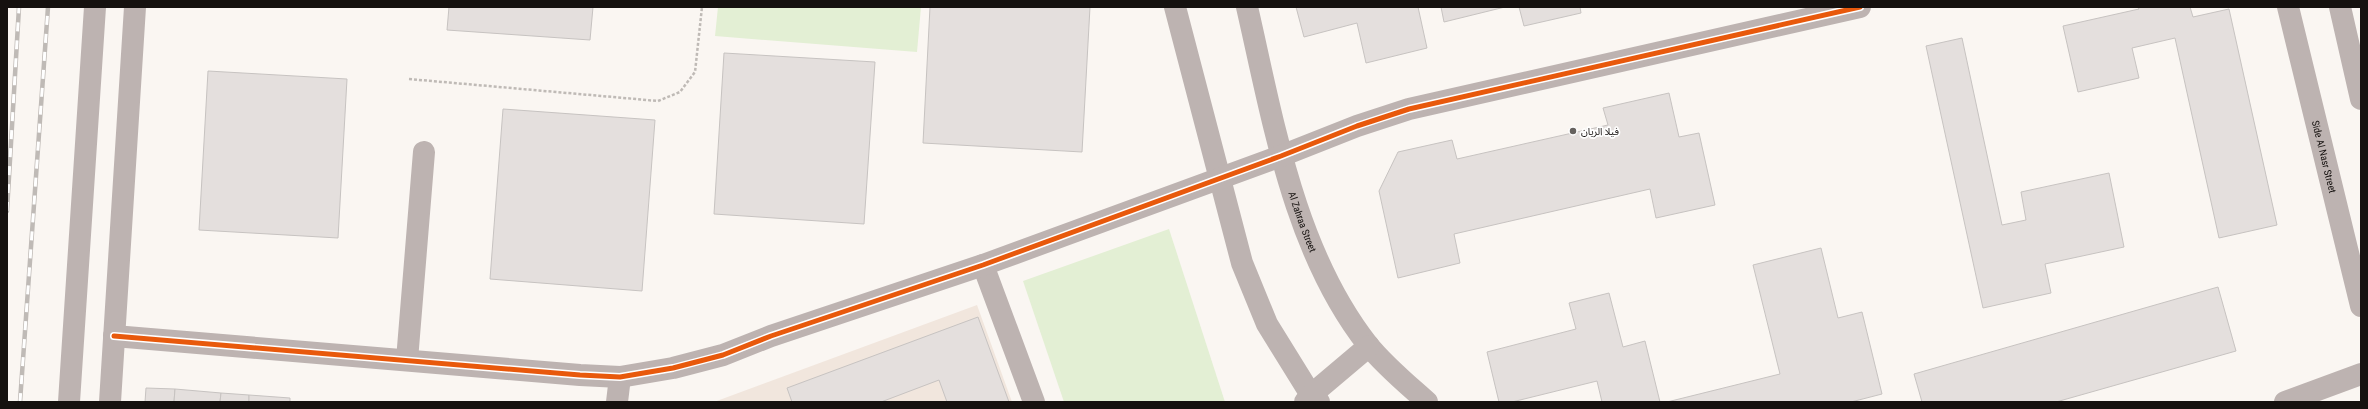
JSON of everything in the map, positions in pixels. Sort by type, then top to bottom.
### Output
[{"type":"street","points":[[69,402],[95,7]]},
{"type":"street","points":[[110,402],[136,7]]},
{"type":"street","points":[[1175,7],[1218,179],[1242,263],[1267,324],[1312,400],[1369,346]]},
{"type":"street","name":"Al Zahraa Street","points":[[1247,7],[1281,156],[1311,241],[1326,276],[1346,314],[1369,346],[1427,402]]},
{"type":"street","points":[[114,336],[580,375],[620,377],[673,368],[723,355],[771,336],[983,265],[1281,156],[1357,126],[1409,109],[1860,7]]},
{"type":"street","name":"Side Al Nasr Street","points":[[2288,7],[2361,306]]},
{"type":"street","points":[[2340,7],[2361,99]]},
{"type":"street","points":[[407,360],[424,152]]},
{"type":"street","points":[[983,265],[1034,402]]},
{"type":"street","points":[[2285,402],[2361,374]]},
{"type":"street","points":[[617,402],[620,377]]},
{"type":"path","points":[[409,79],[658,101],[680,92],[695,72],[702,7]]},
{"type":"shaded area","points":[[977,305],[1012,402],[714,402]]},
{"type":"green space","points":[[718,7],[921,7],[917,52],[715,36]]},
{"type":"green space","points":[[1169,229],[1225,402],[1064,402],[1023,281]]},
{"type":"building","points":[[449,7],[593,7],[590,40],[447,30]]},
{"type":"building","points":[[930,7],[1090,7],[1082,152],[923,143]]},
{"type":"building","points":[[1296,7],[1418,7],[1427,48],[1366,63],[1357,23],[1304,37]]},
{"type":"building","points":[[1441,7],[1505,7],[1444,22]]},
{"type":"building","points":[[1519,7],[1580,7],[1581,13],[1524,26]]},
{"type":"building","points":[[2138,7],[2190,7],[2193,17],[2229,9],[2277,225],[2219,238],[2175,38],[2132,48],[2139,78],[2078,92],[2063,26],[2139,9]]},
{"type":"building","points":[[1962,38],[2002,225],[2026,220],[2021,192],[2109,173],[2124,247],[2045,264],[2051,293],[1983,308],[1926,46]]},
{"type":"building","points":[[724,53],[875,62],[864,224],[714,214]]},
{"type":"building","points":[[208,71],[347,79],[338,238],[199,230]]},
{"type":"building","points":[[1669,93],[1679,137],[1699,133],[1715,205],[1656,218],[1650,189],[1454,234],[1460,263],[1398,278],[1379,191],[1398,152],[1452,140],[1457,159],[1608,125],[1603,108]]},
{"type":"building","points":[[503,109],[655,120],[642,291],[490,279]]},
{"type":"building","points":[[1821,248],[1838,318],[1862,312],[1882,394],[1851,402],[1667,402],[1780,374],[1753,265]]},
{"type":"building","points":[[2218,287],[2236,351],[2056,402],[1922,402],[1914,374]]},
{"type":"building","points":[[1609,293],[1623,347],[1645,341],[1660,402],[1602,402],[1597,381],[1512,402],[1499,402],[1487,352],[1576,329],[1569,303]]},
{"type":"building","points":[[978,317],[1009,402],[947,402],[939,380],[881,402],[792,402],[787,388]]},
{"type":"building","points":[[146,388],[175,389],[174,402],[145,402]]},
{"type":"building","points":[[175,389],[221,393],[220,402],[174,402]]},
{"type":"building","points":[[221,393],[249,395],[249,402],[220,402]]},
{"type":"building","points":[[249,395],[290,398],[290,402],[249,402]]},
{"type":"railway","points":[[7,211],[19,7]]},
{"type":"railway","points":[[20,402],[48,7]]},
{"type":"cycle path","points":[[114,336],[580,375],[620,377],[673,368],[723,355],[771,336],[983,265],[1281,156],[1357,126],[1409,109],[1860,7]]},
{"type":"place","name":"فيلا الريان","points":[[1573,131]]}]
